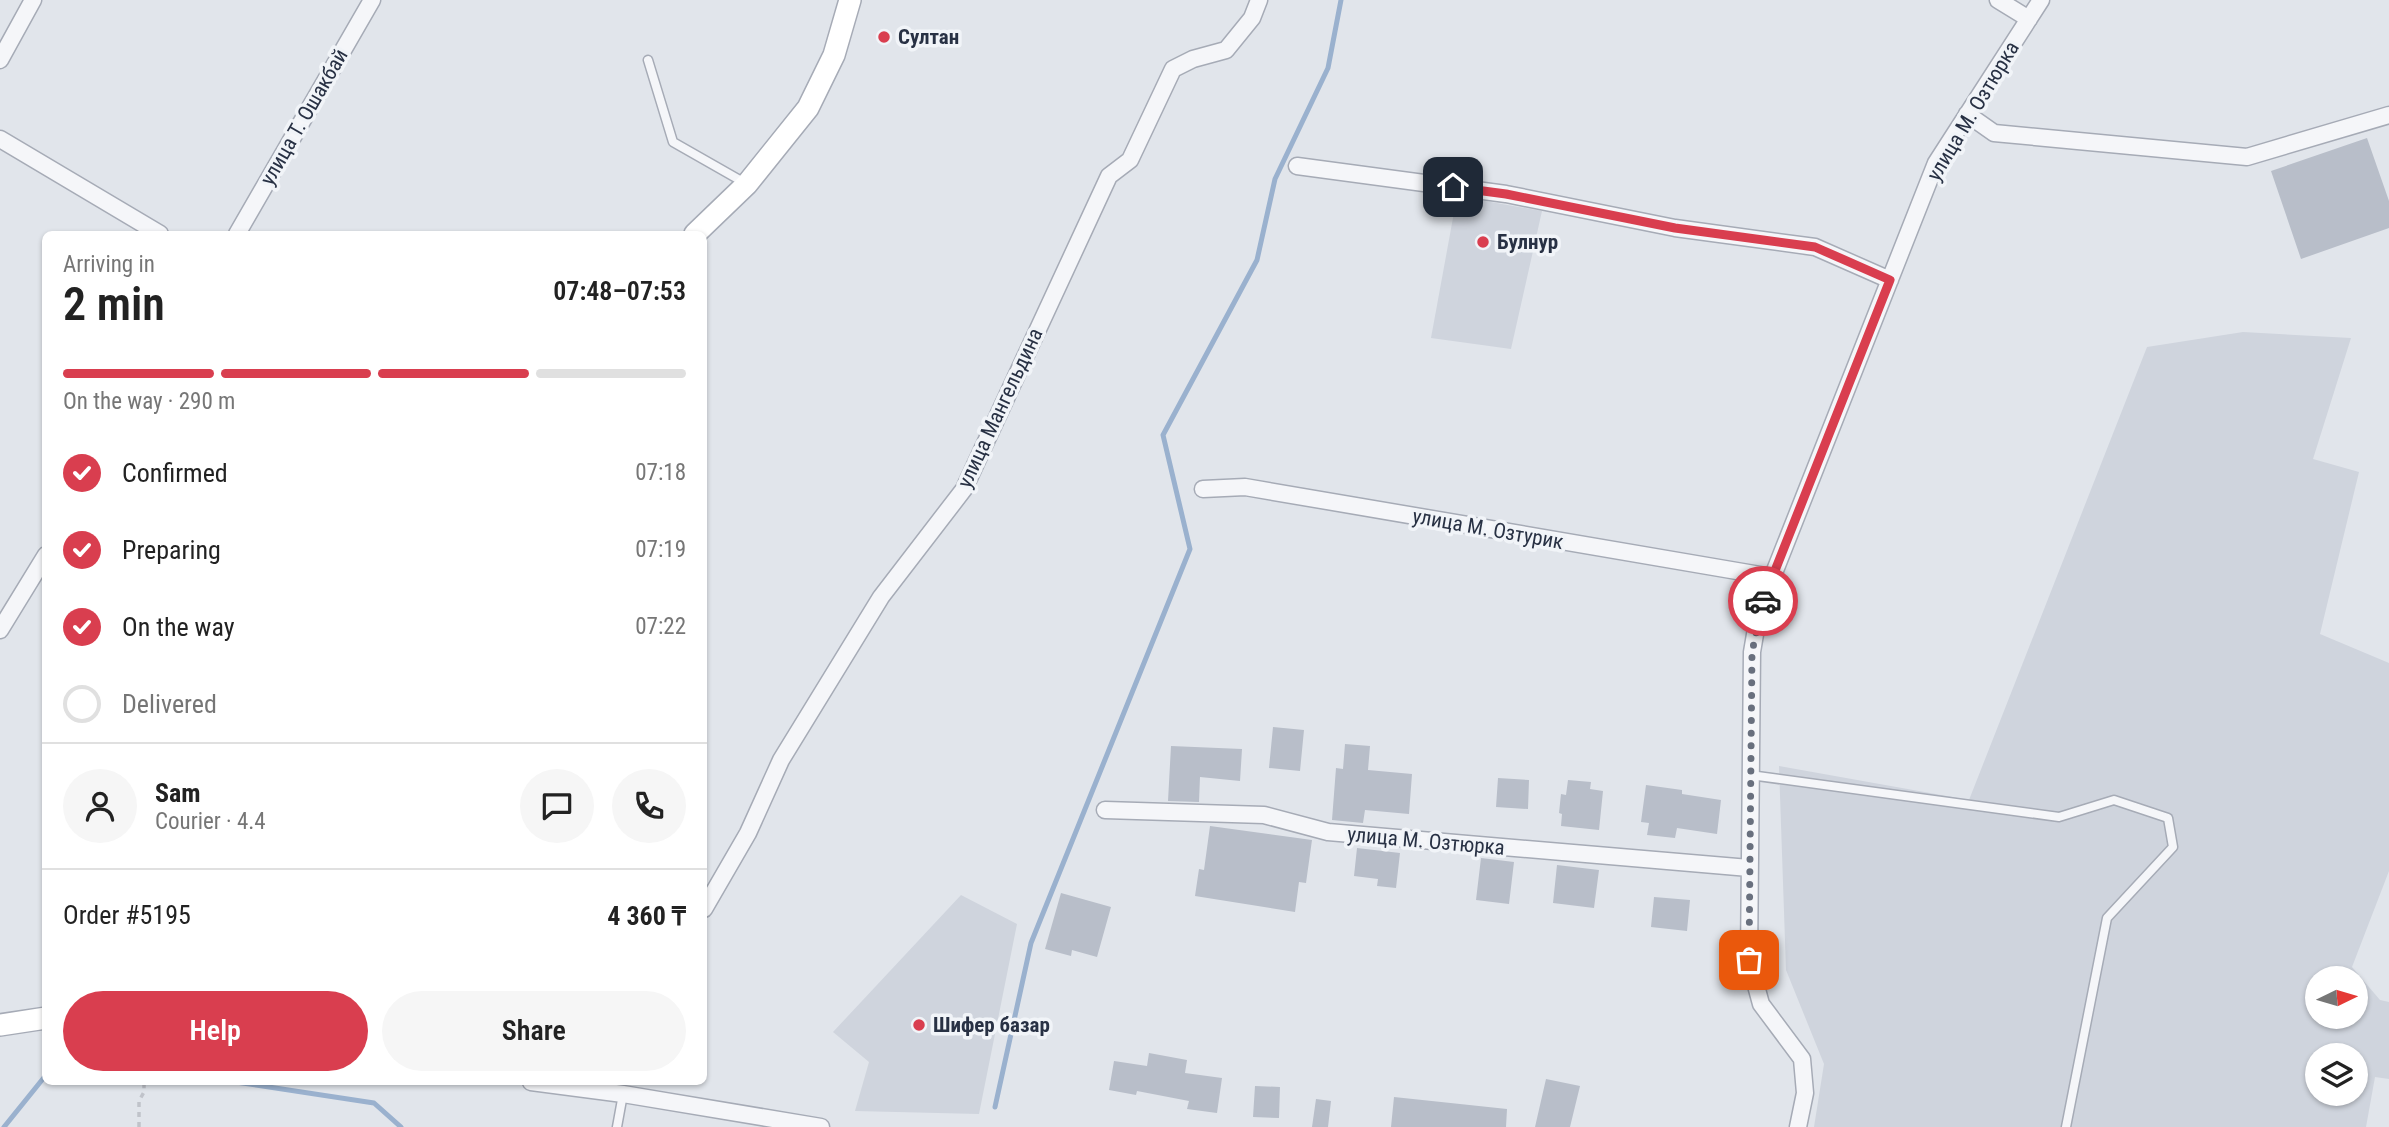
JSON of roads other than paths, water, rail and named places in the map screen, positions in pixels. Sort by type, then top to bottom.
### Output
[{"type":"main road","points":[[698,231],[747,184],[808,108],[834,55],[850,0]]},
{"type":"main road","points":[[0,1025],[42,1019]]},
{"type":"street","points":[[0,60],[33,0]]},
{"type":"street","name":"улица Т. Ошакбай","points":[[239,231],[372,0]]},
{"type":"street","name":"улица Мангельдина","points":[[707,904],[748,833],[781,760],[873,609],[964,489],[1108,176],[1130,159],[1173,69],[1193,59],[1226,50],[1252,18],[1259,0]]},
{"type":"street","points":[[1998,0],[2029,19]]},
{"type":"street","name":"улица М. Озтюрка","points":[[1798,1127],[1805,1093],[1802,1059],[1762,1004],[1749,960],[1752,652],[1759,611],[1936,163],[2041,0]]},
{"type":"street","points":[[1967,114],[1994,132],[2247,157],[2389,115]]},
{"type":"street","points":[[0,139],[154,231]]},
{"type":"street","points":[[1297,166],[1506,194],[1675,228],[1815,247],[1890,280]]},
{"type":"street","name":"улица М. Озтурик","points":[[1203,489],[1245,487],[1772,577]]},
{"type":"street","points":[[0,630],[42,562]]},
{"type":"street","name":"улица М. Озтюрка","points":[[1105,810],[1264,815],[1328,832],[1749,868]]},
{"type":"street","points":[[578,1085],[625,1088],[821,1127]]},
{"type":"lane","points":[[648,61],[673,142],[747,184]]},
{"type":"lane","points":[[1749,775],[2059,817],[2114,800],[2168,818],[2173,847],[2107,918],[2066,1127]]},
{"type":"lane","points":[[617,1127],[625,1088]]},
{"type":"waterway","points":[[995,1107],[1031,943],[1190,549],[1163,435],[1257,260],[1275,179],[1328,68],[1341,0]]},
{"type":"waterway","points":[[4,1127],[42,1080]]},
{"type":"waterway","points":[[256,1085],[374,1103],[401,1127]]},
{"type":"place","name":"Султан","points":[[884,37]]},
{"type":"place","name":"Булнур","points":[[1483,242]]},
{"type":"place","name":"Шифер базар","points":[[919,1025]]}]
